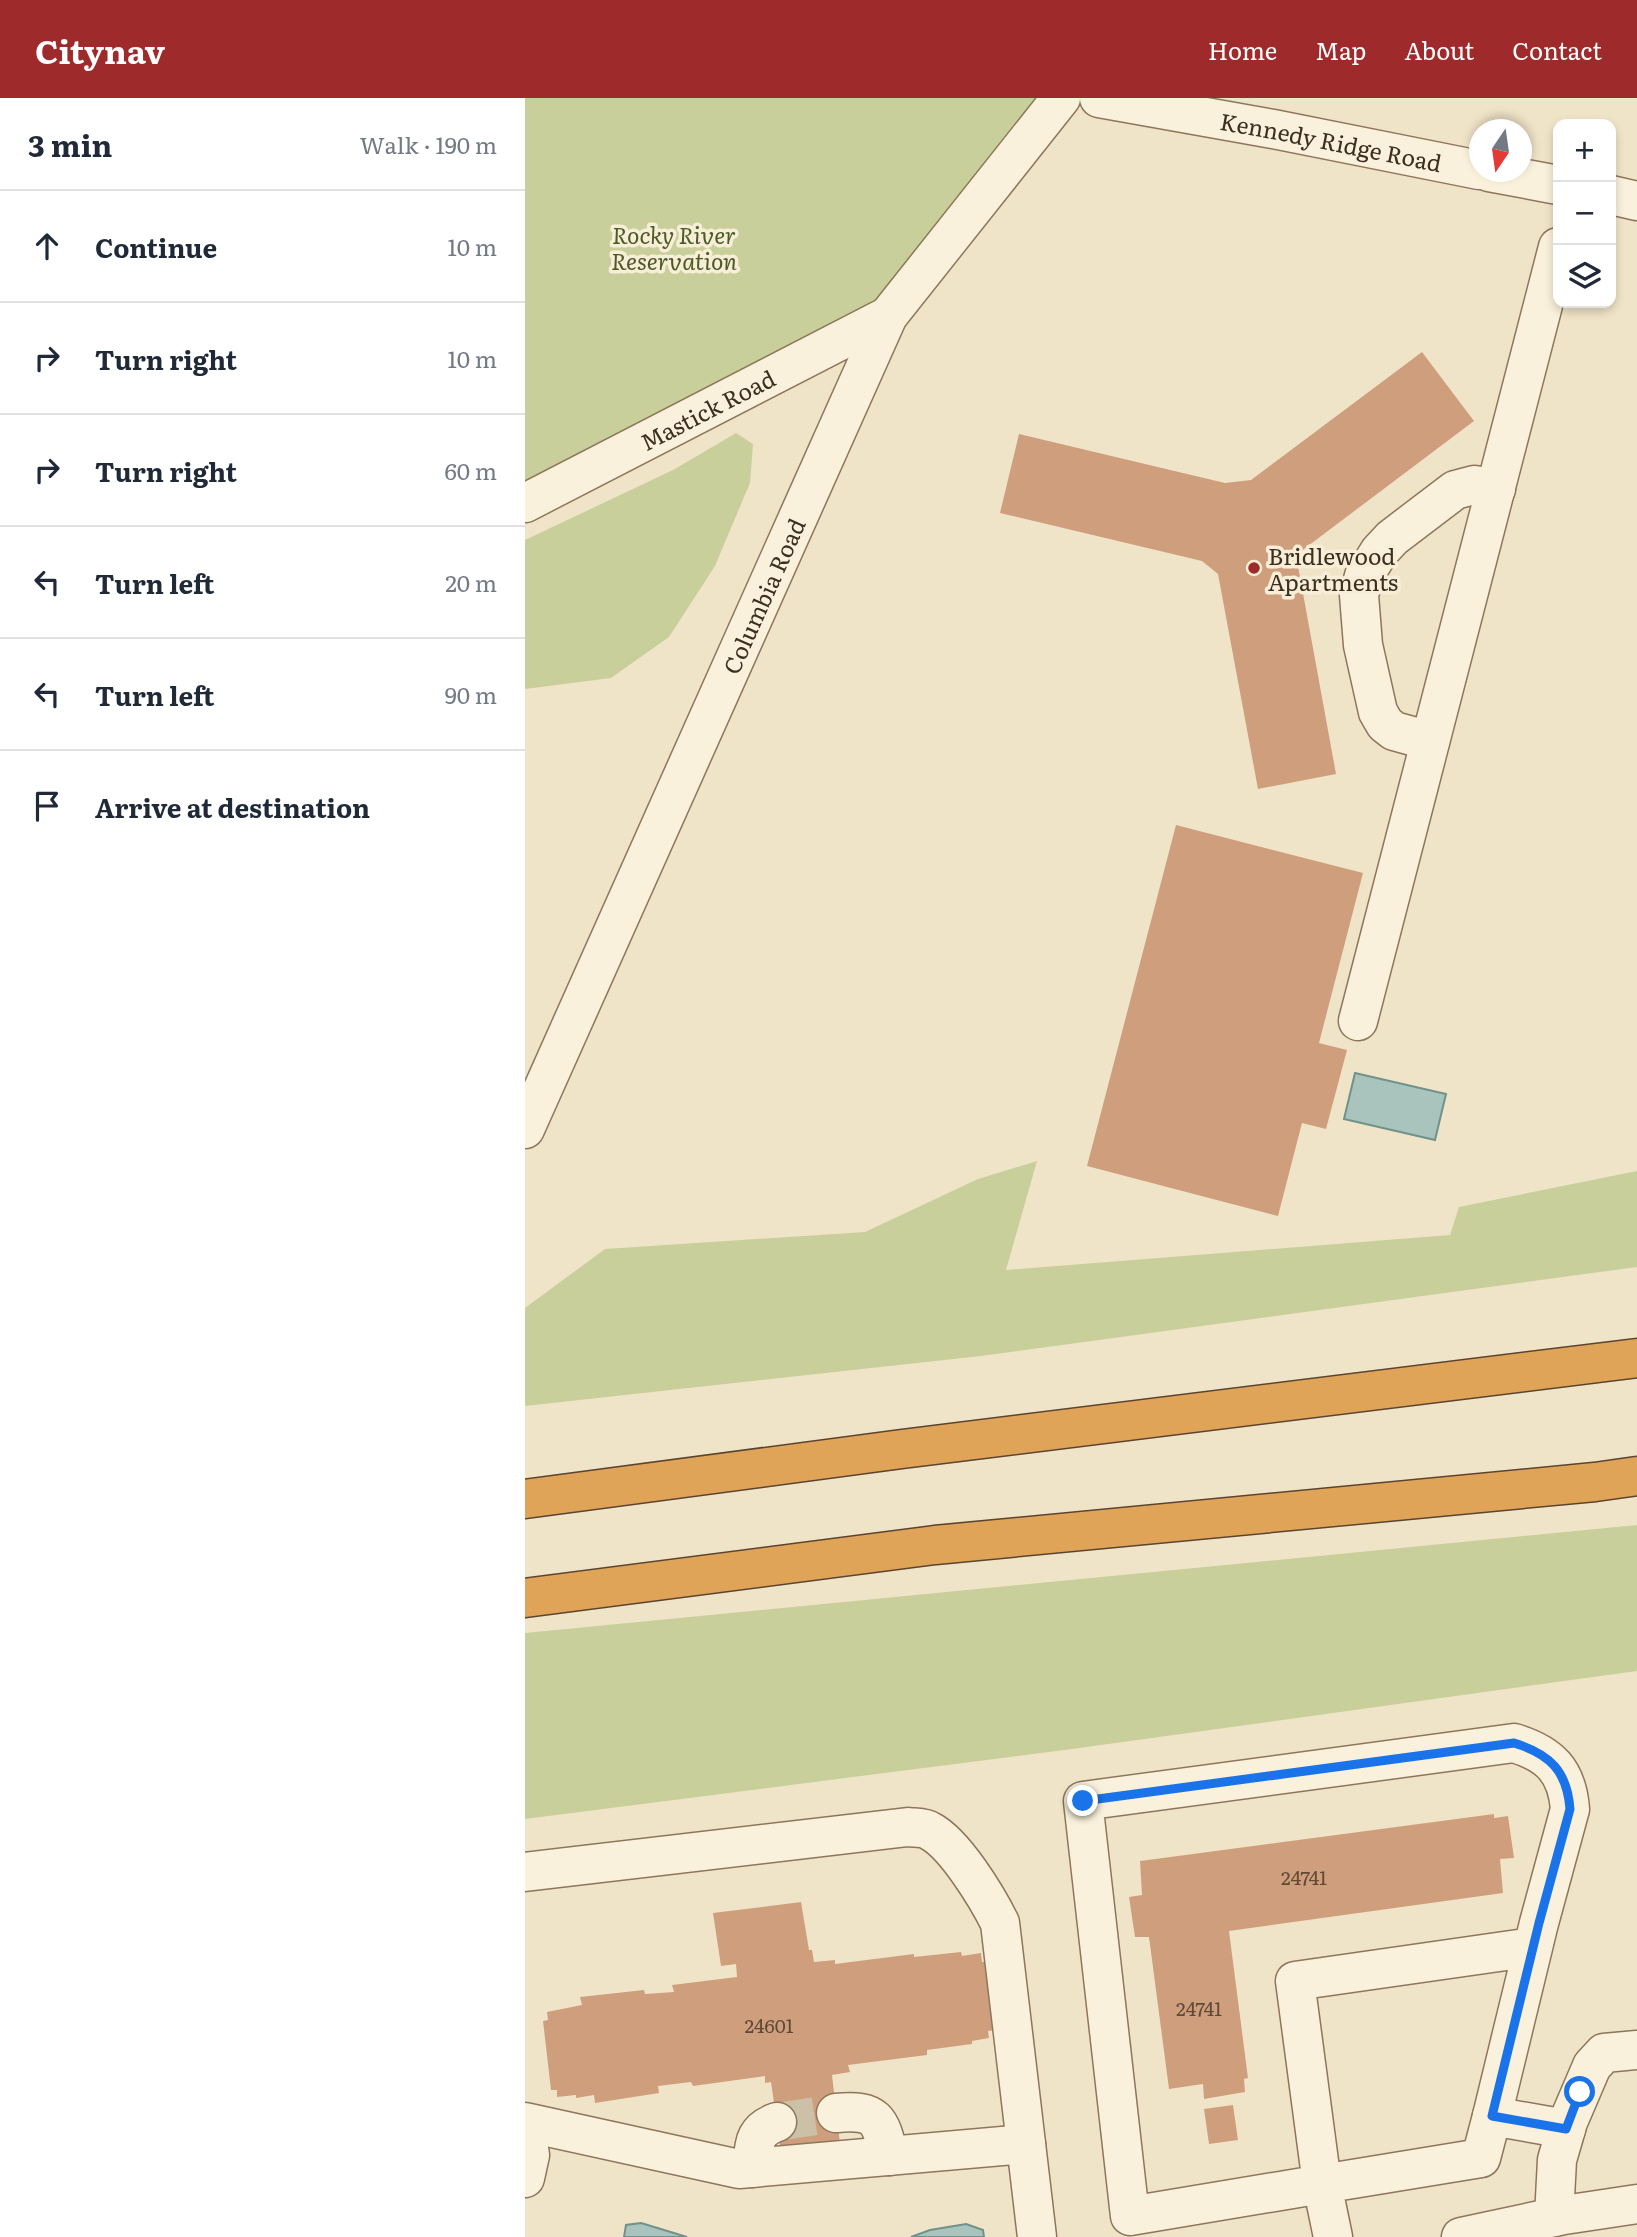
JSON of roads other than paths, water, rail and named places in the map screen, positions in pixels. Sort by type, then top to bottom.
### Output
[{"type":"highway","points":[[525,1499],[902,1449],[1637,1358]]},
{"type":"highway","points":[[525,1598],[935,1545],[1637,1476]]},
{"type":"street","name":"Columbia Road","points":[[525,1129],[888,316],[1061,98]]},
{"type":"street","name":"Kennedy Ridge Road","points":[[1099,98],[1469,168]]},
{"type":"street","points":[[1532,180],[1553,184]]},
{"type":"street","points":[[1616,196],[1637,201]]},
{"type":"street","points":[[1358,1021],[1553,267]]},
{"type":"street","name":"Mastick Road","points":[[525,503],[888,316]]},
{"type":"street","points":[[1430,741],[1394,731],[1385,724],[1378,712],[1363,645],[1359,595],[1364,576],[1392,538],[1455,490],[1474,485],[1496,489]]},
{"type":"street","points":[[1514,1743],[1529,1748],[1560,1772],[1569,1793],[1570,1809],[1492,2116],[1481,2158],[1130,2216],[1083,1801],[1514,1743]]},
{"type":"street","points":[[525,1872],[894,1829],[927,1829],[941,1839],[963,1865],[988,1899],[1000,1923],[1037,2237]]},
{"type":"street","points":[[1333,2237],[1322,2184],[1295,1981],[1533,1947]]},
{"type":"street","points":[[1554,2217],[1557,2160],[1566,2129],[1592,2066],[1604,2053],[1637,2050]]},
{"type":"street","points":[[836,2113],[854,2111],[867,2114],[876,2120],[883,2130],[889,2156]]},
{"type":"street","points":[[1492,2116],[1566,2129]]},
{"type":"street","points":[[752,2168],[757,2135],[763,2127],[777,2122]]},
{"type":"street","points":[[525,2178],[530,2155],[525,2123],[739,2169],[1026,2144]]},
{"type":"street","points":[[1461,2237],[1554,2217],[1637,2204]]},
{"type":"water","points":[[1355,1073],[1446,1094],[1435,1140],[1344,1119]]},
{"type":"water","points":[[641,2223],[687,2237],[624,2237],[626,2225]]},
{"type":"water","points":[[966,2224],[983,2230],[984,2237],[911,2237],[930,2230]]},
{"type":"tunnel","points":[[777,2122],[836,2113]]},
{"type":"place","name":"Bridlewood Apartments","points":[[1254,568]]},
{"type":"park label","name":"Rocky River Reservation","points":[[674,247]]}]
